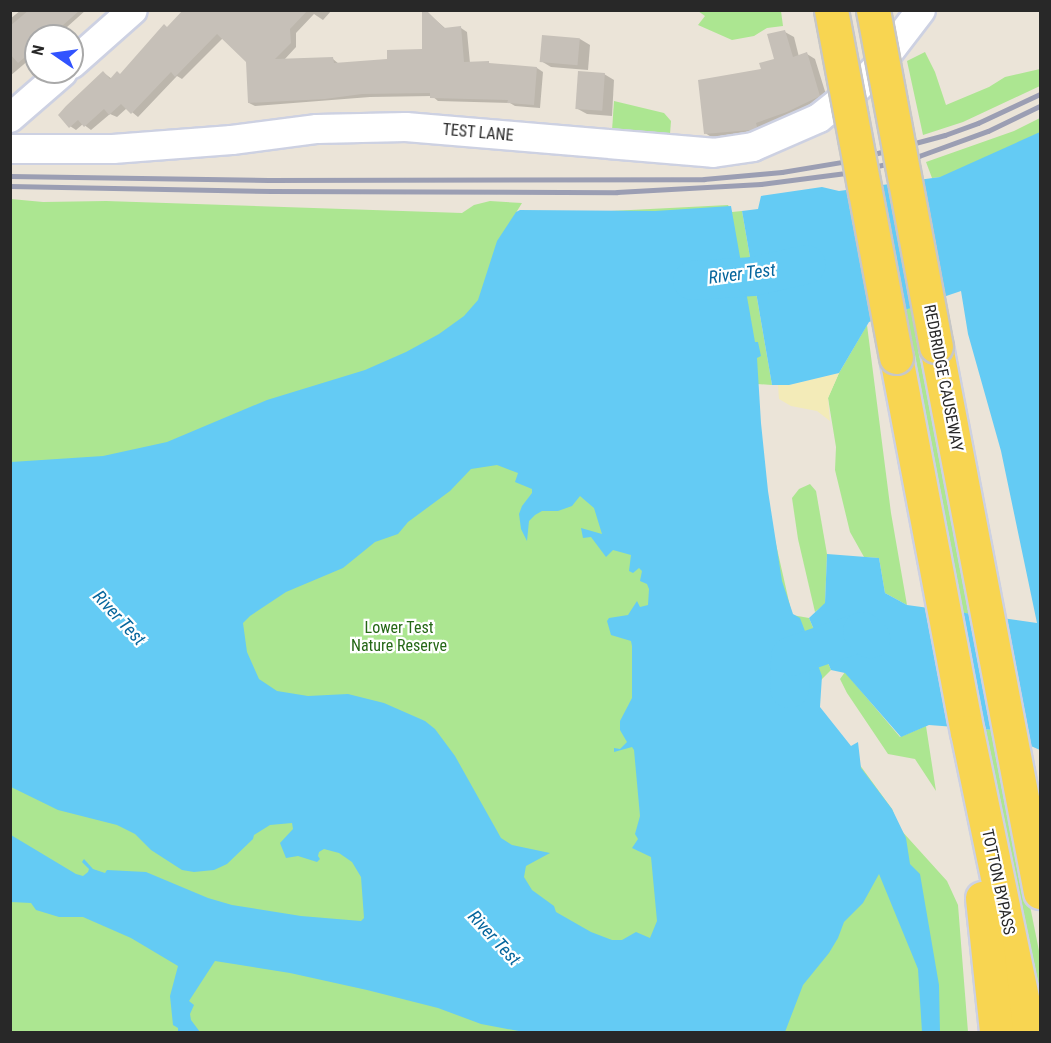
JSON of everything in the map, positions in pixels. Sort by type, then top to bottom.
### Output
[{"type":"main road","points":[[831,10],[967,732],[996,1032]]},
{"type":"main road","name":"REDBRIDGE CAUSEWAY","points":[[873,10],[1014,744]]},
{"type":"main road","name":"TOTTON BYPASS","points":[[967,732],[1029,1032]]},
{"type":"main road","points":[[1014,744],[1041,832]]},
{"type":"main road","points":[[1014,744],[1041,892]]},
{"type":"street","points":[[84,54],[134,10]]},
{"type":"street","name":"TEST LANE","points":[[10,149],[113,149],[232,140],[317,129],[406,127],[713,153],[753,147],[819,118],[858,87],[905,34],[921,10]]},
{"type":"street","points":[[10,118],[49,84]]},
{"type":"green space","points":[[698,11],[781,11],[783,26],[767,28],[754,36],[732,40],[698,25],[705,16]]},
{"type":"green space","points":[[925,52],[935,72],[946,105],[989,87],[1005,77],[1040,69],[1040,86],[963,122],[923,135],[907,61]]},
{"type":"green space","points":[[614,101],[664,113],[671,121],[670,134],[662,137],[612,131]]},
{"type":"green space","points":[[1040,118],[1040,167],[932,178],[926,162],[1014,131]]},
{"type":"green space","name":"Lower Test Nature Reserve","points":[[11,199],[43,202],[106,201],[462,213],[474,205],[490,201],[522,203],[514,216],[728,205],[732,212],[742,211],[772,385],[757,384],[766,500],[792,615],[809,618],[831,670],[820,681],[819,709],[892,809],[900,829],[947,881],[958,905],[968,1032],[11,1032]]},
{"type":"green space","points":[[912,307],[975,615],[959,612],[900,311]]},
{"type":"green space","points":[[867,325],[891,513],[907,605],[885,593],[879,558],[864,557],[850,532],[835,470],[836,447],[828,398],[839,373]]},
{"type":"green space","points":[[810,484],[816,491],[827,554],[825,604],[815,612],[798,539],[792,498],[799,489]]},
{"type":"green space","points":[[845,672],[900,737],[926,726],[936,791],[915,759],[888,754],[847,693],[840,679]]},
{"type":"green space","points":[[977,729],[995,730],[1040,956],[1040,1032]]},
{"type":"sand","points":[[839,373],[828,398],[830,421],[817,411],[791,406],[779,399],[778,385],[789,385]]},
{"type":"water","points":[[1040,132],[1040,750],[994,730],[929,725],[901,737],[845,673],[831,670],[809,618],[825,603],[827,554],[879,558],[885,593],[907,605],[1037,623],[1001,451],[968,334],[961,291],[869,322],[839,373],[789,385],[772,385],[742,211],[758,209],[761,196],[822,187],[839,191],[940,177]]},
{"type":"water","name":"Lower Test Nature Reserve","points":[[731,206],[755,342],[758,342],[761,356],[757,358],[761,423],[768,491],[782,581],[793,614],[800,618],[822,676],[820,707],[851,746],[858,742],[861,768],[892,809],[906,838],[910,864],[920,874],[939,985],[940,1032],[922,1032],[918,969],[879,874],[863,903],[844,922],[829,953],[803,985],[785,1032],[524,1032],[481,1024],[438,1008],[367,990],[290,973],[215,961],[189,1001],[194,1005],[190,1014],[191,1020],[200,1032],[178,1032],[178,1028],[173,1025],[170,996],[178,966],[131,938],[83,917],[59,917],[36,910],[31,903],[11,902],[11,835],[83,876],[89,869],[82,862],[84,859],[93,869],[105,873],[107,870],[146,872],[208,898],[232,905],[301,916],[361,921],[364,918],[361,877],[352,862],[339,853],[324,849],[319,852],[320,859],[317,862],[298,856],[286,858],[280,843],[293,829],[292,823],[270,825],[254,835],[253,839],[227,864],[214,870],[194,872],[182,870],[151,850],[135,834],[117,825],[58,810],[11,787],[11,462],[103,456],[167,442],[267,400],[365,370],[406,352],[439,334],[464,316],[478,300],[497,241],[516,212],[520,210],[655,211]],"holes":[[[497,465],[518,473],[515,482],[532,489],[532,493],[519,514],[521,529],[527,541],[529,521],[535,515],[542,511],[558,511],[572,506],[580,496],[594,508],[602,534],[581,528],[583,538],[591,537],[606,557],[613,550],[631,555],[629,571],[633,573],[639,568],[642,571],[640,581],[647,584],[649,589],[648,605],[640,607],[637,601],[628,615],[609,618],[607,621],[611,635],[631,641],[632,646],[632,698],[620,721],[620,730],[627,742],[620,749],[614,748],[614,752],[632,747],[634,750],[640,816],[635,834],[638,839],[632,848],[651,857],[657,921],[650,938],[636,932],[622,940],[612,940],[591,932],[556,912],[554,906],[532,890],[524,877],[526,866],[550,853],[512,845],[501,838],[455,756],[435,729],[425,721],[384,703],[348,694],[308,696],[277,691],[259,679],[247,652],[243,623],[250,616],[286,592],[343,568],[375,542],[398,534],[408,522],[450,491],[471,469]]]},
{"type":"building","points":[[29,10],[80,10],[64,24],[24,24],[24,58],[18,63],[10,54],[10,26]]},
{"type":"building","points":[[183,10],[308,10],[290,29],[291,43],[275,59],[333,57],[334,63],[387,59],[387,50],[422,49],[422,10],[426,10],[444,28],[461,26],[464,62],[489,61],[489,63],[537,67],[534,105],[507,103],[508,100],[430,98],[430,93],[362,94],[325,99],[248,103],[246,62],[217,34],[175,77],[171,72],[131,114],[121,104],[109,115],[104,109],[84,127],[78,120],[69,128],[58,115],[66,106],[103,71],[110,79],[117,71],[120,74],[164,24],[167,27]]},
{"type":"building","points":[[785,30],[793,57],[807,52],[820,96],[787,112],[756,123],[757,127],[751,130],[704,134],[698,80],[761,69],[759,63],[774,59],[767,34]]},
{"type":"building","points":[[542,35],[580,38],[578,65],[540,62]]},
{"type":"building","points":[[578,71],[605,73],[602,111],[575,109]]},
{"type":"waterway","name":"River Test","points":[[692,280],[753,276],[806,264]]},
{"type":"waterway","name":"River Test","points":[[789,688],[790,656],[862,631],[870,638]]},
{"type":"railway","points":[[10,176],[268,180],[704,179],[782,172],[848,161],[945,135],[978,123],[1040,94]]},
{"type":"railway","points":[[10,186],[271,191],[617,192],[761,184],[853,172],[919,156],[988,131],[1040,106]]}]
